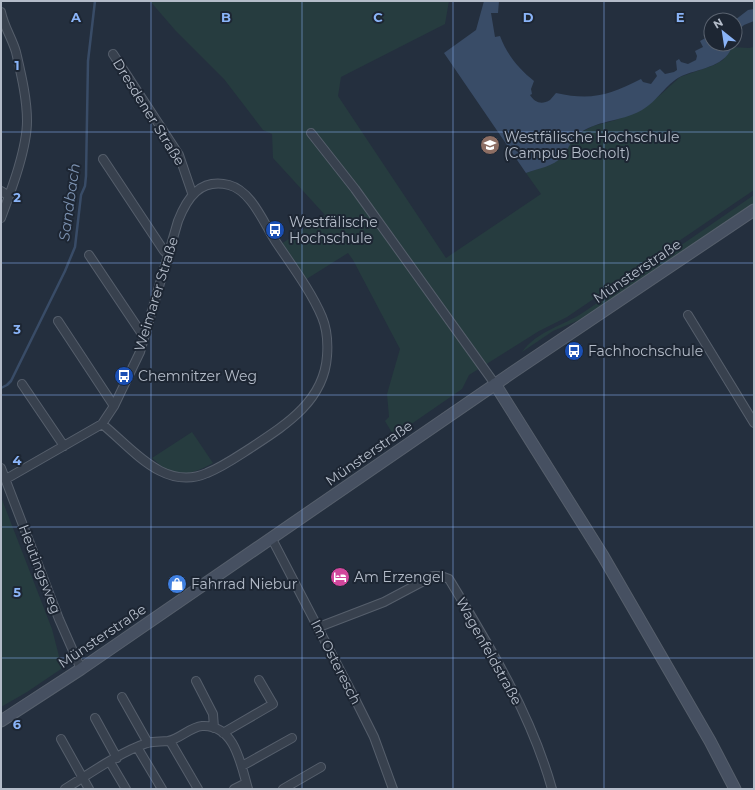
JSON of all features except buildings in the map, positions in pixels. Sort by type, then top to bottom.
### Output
[{"type":"main road","name":"Münsterstraße","points":[[1,721],[81,669],[272,539],[495,384],[754,210]]},
{"type":"main road","points":[[495,384],[604,556],[710,741],[735,789]]},
{"type":"street","points":[[1,12],[3,25],[15,49],[27,106],[27,123],[24,145],[1,218]]},
{"type":"street","name":"Dresdener Straße","points":[[113,54],[180,155],[192,193]]},
{"type":"street","points":[[311,133],[355,189],[495,384]]},
{"type":"street","points":[[103,159],[164,251],[169,255]]},
{"type":"street","points":[[102,424],[156,470],[174,478],[186,478],[206,474],[226,463],[287,423],[308,404],[323,380],[327,366],[328,350],[322,318],[299,277],[247,197],[229,186],[219,184],[210,185],[192,193]]},
{"type":"street","points":[[1,191],[9,196]]},
{"type":"street","name":"Weimarer Straße","points":[[6,479],[102,424],[114,406],[133,368],[144,337],[178,221],[185,204],[192,193]]},
{"type":"street","points":[[89,255],[144,337]]},
{"type":"street","points":[[688,315],[754,423]]},
{"type":"street","points":[[58,321],[114,406]]},
{"type":"street","points":[[22,384],[64,446]]},
{"type":"street","name":"Heutingsweg","points":[[1,468],[39,569],[81,669]]},
{"type":"street","name":"Im Osteresch","points":[[272,539],[319,627],[374,737],[393,789]]},
{"type":"street","name":"Wagenfeldstraße","points":[[319,627],[384,602],[433,576],[441,576],[448,579],[510,684],[538,748],[552,789]]},
{"type":"street","points":[[223,733],[273,704],[259,680]]},
{"type":"street","points":[[196,681],[211,710],[214,728]]},
{"type":"street","points":[[122,697],[148,743]]},
{"type":"street","points":[[95,718],[126,789]]},
{"type":"street","points":[[65,789],[137,747],[148,743],[170,741],[197,727],[202,726],[214,728],[223,733],[234,746],[242,766],[247,786],[234,789]]},
{"type":"street","points":[[242,766],[292,738]]},
{"type":"street","points":[[61,739],[89,789]]},
{"type":"street","points":[[170,741],[198,789]]},
{"type":"street","points":[[137,747],[162,789]]},
{"type":"street","points":[[282,789],[321,767]]},
{"type":"green space","points":[[150,1],[449,1],[445,24],[341,77],[338,96],[446,258],[541,194],[526,173],[549,165],[562,158],[570,143],[580,133],[593,126],[616,120],[659,96],[680,77],[714,65],[723,60],[729,52],[743,52],[743,48],[754,47],[754,190],[567,317],[539,331],[469,375],[462,389],[394,436],[385,421],[389,417],[387,394],[400,349],[353,260],[348,253],[305,280],[281,244],[325,215],[273,158],[272,134],[263,130],[224,79],[175,30]]},
{"type":"green space","points":[[754,195],[754,204],[606,305],[584,318],[553,331],[522,352],[535,339],[584,312]]},
{"type":"green space","points":[[192,432],[213,463],[193,472],[178,475],[168,471],[152,458]]},
{"type":"green space","points":[[1,497],[52,629],[61,669],[27,692],[1,707]]},
{"type":"water","points":[[484,1],[499,1],[498,13],[491,13],[495,37],[500,36],[514,61],[523,72],[534,81],[531,89],[532,94],[530,95],[534,100],[541,103],[550,100],[556,93],[590,96],[610,93],[641,79],[643,82],[651,84],[657,76],[655,72],[660,69],[665,74],[674,72],[677,70],[676,61],[679,59],[681,62],[688,64],[696,60],[697,56],[695,51],[703,47],[703,52],[729,52],[720,62],[684,75],[673,81],[650,104],[637,113],[587,128],[574,138],[559,160],[550,165],[526,173],[444,53],[476,30]]},
{"type":"water","points":[[754,9],[754,21],[743,26],[743,14],[748,10]]},
{"type":"water","points":[[703,39],[703,47],[700,41]]},
{"type":"waterway","name":"Sandbach","points":[[1,388],[11,381],[65,271],[75,247],[81,195],[85,186],[86,176],[88,61],[95,1]]},
{"type":"place","name":"Westfälische Hochschule (Campus Bocholt)","points":[[490,145]]},
{"type":"place","name":"Westfälische Hochschule","points":[[275,230]]},
{"type":"place","name":"Fachhochschule","points":[[574,351]]},
{"type":"place","name":"Chemnitzer Weg","points":[[124,376]]},
{"type":"place","name":"Am Erzengel","points":[[340,577]]},
{"type":"place","name":"Fahrrad Niebur","points":[[177,584]]}]
